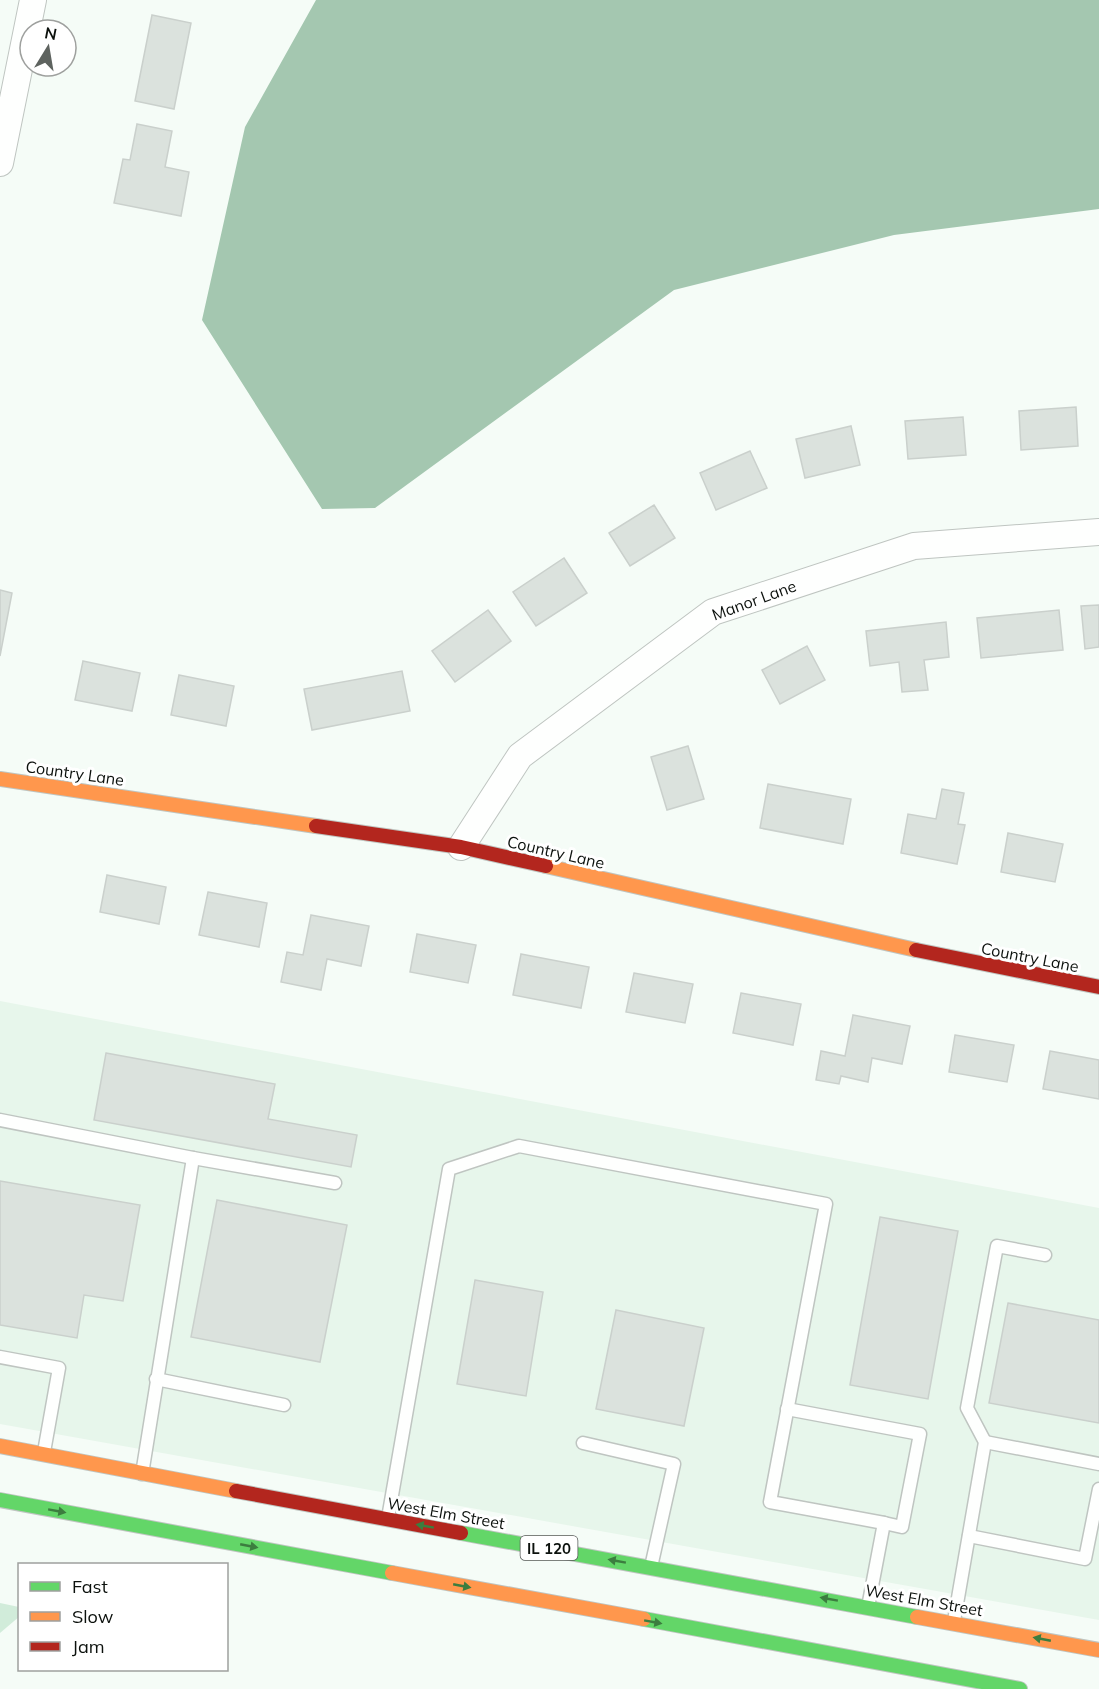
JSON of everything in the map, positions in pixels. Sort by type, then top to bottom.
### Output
[{"type":"main road","name":"Country Lane","points":[[0,779],[461,847],[967,962],[1099,987]]},
{"type":"main road","name":"West Elm Street","points":[[0,1446],[1099,1650]]},
{"type":"main road","points":[[0,1500],[1020,1689]]},
{"type":"street","points":[[0,163],[33,0]]},
{"type":"street","name":"Manor Lane","points":[[461,847],[520,756],[713,612],[914,546],[1099,532]]},
{"type":"lane","points":[[0,1120],[192,1158],[335,1183]]},
{"type":"lane","points":[[388,1519],[448,1168],[519,1146],[826,1204],[787,1409],[770,1502],[902,1527],[920,1434],[787,1409]]},
{"type":"lane","points":[[142,1474],[192,1158]]},
{"type":"lane","points":[[954,1622],[986,1442],[967,1408],[997,1246],[1045,1255]]},
{"type":"lane","points":[[0,1357],[59,1368],[43,1454]]},
{"type":"lane","points":[[156,1379],[284,1405]]},
{"type":"lane","points":[[986,1442],[1099,1464]]},
{"type":"lane","points":[[582,1443],[674,1464],[651,1567]]},
{"type":"lane","points":[[969,1536],[1086,1558],[1099,1489]]},
{"type":"lane","points":[[868,1606],[884,1523]]},
{"type":"shaded area","points":[[316,0],[1099,0],[1099,209],[894,235],[674,290],[375,508],[322,509],[202,320],[245,127]]},
{"type":"shaded area","points":[[0,1001],[1099,1208],[1099,1620],[0,1424]]},
{"type":"shaded area","points":[[0,1603],[18,1607],[18,1618],[0,1633]]},
{"type":"building","points":[[152,15],[191,23],[174,109],[135,101]]},
{"type":"building","points":[[137,124],[172,131],[165,167],[189,172],[181,216],[114,203],[123,159],[130,160]]},
{"type":"building","points":[[1076,407],[1078,446],[1021,450],[1019,411]]},
{"type":"building","points":[[963,417],[966,455],[908,459],[905,421]]},
{"type":"building","points":[[851,426],[860,465],[805,478],[796,439]]},
{"type":"building","points":[[750,451],[767,488],[716,510],[700,473]]},
{"type":"building","points":[[654,505],[675,538],[630,566],[609,533]]},
{"type":"building","points":[[564,558],[587,593],[536,626],[513,592]]},
{"type":"building","points":[[0,590],[12,593],[0,656]]},
{"type":"building","points":[[1099,605],[1099,647],[1085,649],[1081,606]]},
{"type":"building","points":[[488,610],[511,641],[455,682],[432,651]]},
{"type":"building","points":[[1059,610],[1063,650],[981,658],[977,618]]},
{"type":"building","points":[[946,622],[949,657],[924,660],[928,690],[902,692],[899,662],[870,666],[866,631]]},
{"type":"building","points":[[807,646],[825,680],[780,704],[762,670]]},
{"type":"building","points":[[83,661],[140,673],[132,711],[75,700]]},
{"type":"building","points":[[402,671],[410,711],[312,730],[304,689]]},
{"type":"building","points":[[179,675],[234,686],[226,726],[171,715]]},
{"type":"building","points":[[688,746],[704,799],[667,810],[651,757]]},
{"type":"building","points":[[768,784],[851,799],[843,844],[760,828]]},
{"type":"building","points":[[942,789],[964,793],[958,824],[965,825],[957,864],[901,853],[908,814],[936,819]]},
{"type":"building","points":[[1008,833],[1063,844],[1055,882],[1001,872]]},
{"type":"building","points":[[107,875],[166,887],[159,924],[100,912]]},
{"type":"building","points":[[208,892],[267,903],[259,947],[199,935]]},
{"type":"building","points":[[311,915],[369,926],[361,966],[327,959],[321,990],[281,982],[287,952],[303,955]]},
{"type":"building","points":[[417,934],[476,945],[468,983],[410,972]]},
{"type":"building","points":[[521,954],[589,967],[581,1008],[513,995]]},
{"type":"building","points":[[634,973],[693,984],[685,1023],[626,1012]]},
{"type":"building","points":[[741,993],[801,1004],[793,1045],[733,1033]]},
{"type":"building","points":[[853,1015],[910,1026],[902,1064],[872,1058],[868,1082],[841,1076],[839,1084],[816,1080],[821,1051],[845,1056]]},
{"type":"building","points":[[955,1035],[1014,1045],[1007,1082],[949,1072]]},
{"type":"building","points":[[1050,1051],[1099,1060],[1099,1099],[1043,1089]]},
{"type":"building","points":[[106,1053],[275,1084],[268,1119],[357,1135],[351,1167],[94,1120]]},
{"type":"building","points":[[0,1181],[140,1205],[123,1301],[84,1295],[77,1338],[0,1325]]},
{"type":"building","points":[[217,1200],[347,1225],[320,1362],[191,1337]]},
{"type":"building","points":[[880,1217],[958,1231],[928,1399],[850,1385]]},
{"type":"building","points":[[475,1280],[543,1292],[526,1396],[457,1384]]},
{"type":"building","points":[[1008,1303],[1099,1320],[1099,1423],[989,1403]]},
{"type":"building","points":[[616,1310],[704,1328],[684,1426],[596,1409]]},
{"type":"traffic: fast","points":[[0,1500],[392,1573]]},
{"type":"traffic: fast","points":[[461,1533],[917,1617]]},
{"type":"traffic: fast","points":[[644,1619],[1020,1689]]},
{"type":"traffic: slow","points":[[0,779],[316,826]]},
{"type":"traffic: slow","points":[[546,866],[916,950]]},
{"type":"traffic: slow","points":[[0,1446],[236,1491]]},
{"type":"traffic: slow","points":[[392,1573],[644,1619]]},
{"type":"traffic: slow","points":[[917,1617],[1099,1650]]},
{"type":"traffic: jam","points":[[316,826],[461,847],[546,866]]},
{"type":"traffic: jam","points":[[916,950],[1099,987]]},
{"type":"traffic: jam","points":[[236,1491],[461,1533]]}]
